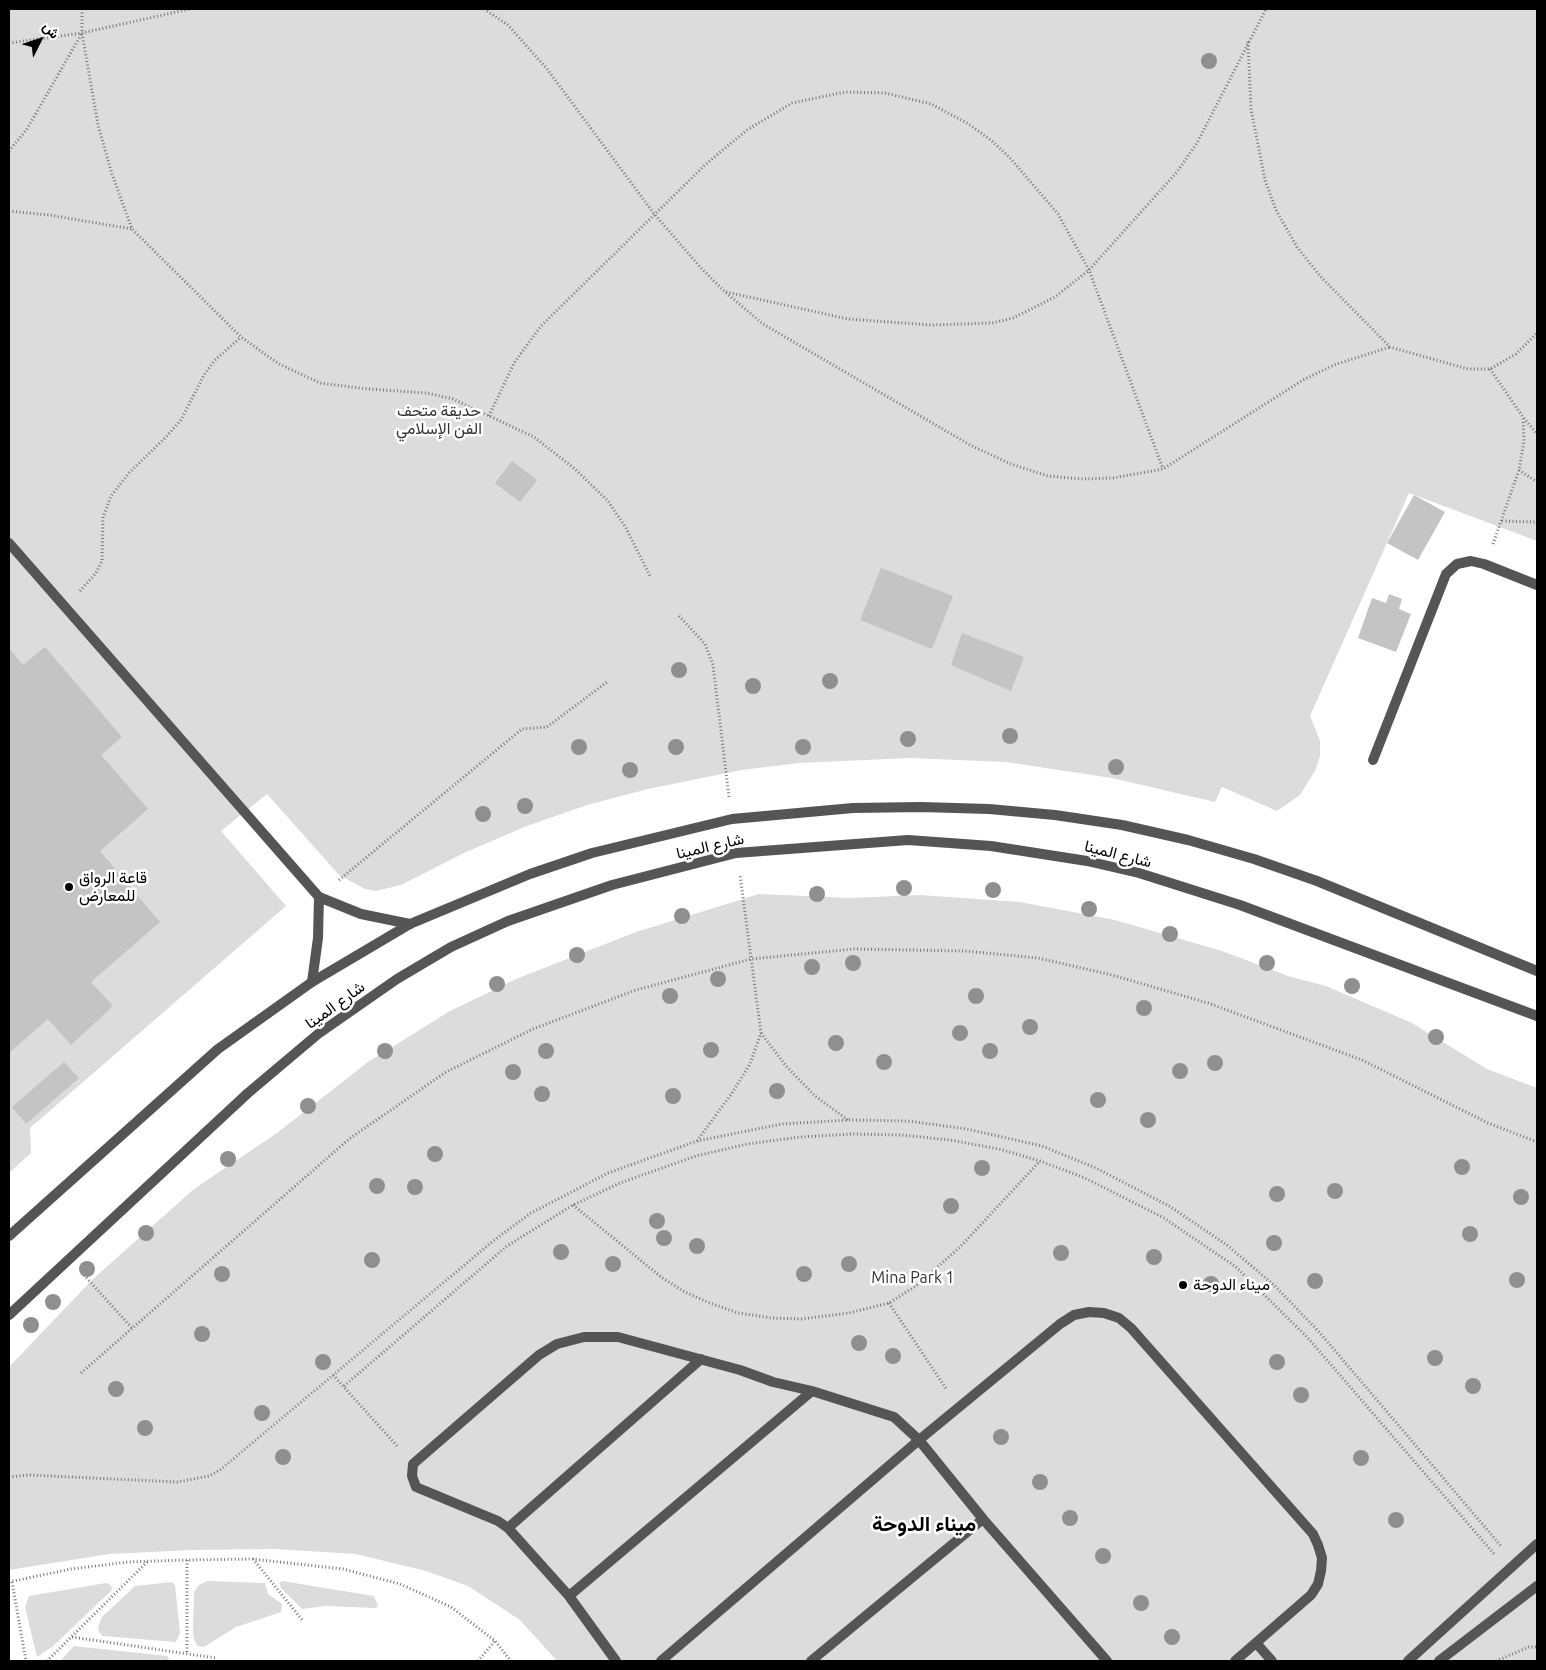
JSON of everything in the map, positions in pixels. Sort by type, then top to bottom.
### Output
[{"type":"street","points":[[9,543],[319,897],[361,914],[410,924]]},
{"type":"street","points":[[1373,760],[1446,574],[1457,564],[1470,561],[1484,564],[1537,585]]},
{"type":"street","name":"شارع المينا","points":[[9,1236],[218,1049],[312,982],[410,924],[530,874],[592,853],[732,819],[854,808],[921,806],[1046,814],[1122,826],[1188,840],[1254,859],[1317,881],[1537,971]]},
{"type":"street","name":"شارع المينا","points":[[9,1315],[248,1092],[318,1034],[397,979],[452,948],[508,921],[612,885],[736,852],[908,840],[991,846],[1079,859],[1139,873],[1240,904],[1537,1016]]},
{"type":"street","points":[[312,982],[318,938],[319,897]]},
{"type":"street","points":[[661,1661],[919,1440],[1060,1324],[1074,1315],[1089,1312],[1104,1313],[1119,1318],[1131,1328],[1312,1534],[1318,1545],[1322,1558],[1321,1571],[1318,1584],[1311,1595],[1257,1644],[1235,1661]]},
{"type":"street","points":[[616,1661],[569,1596],[508,1528],[498,1521],[416,1487],[412,1476],[413,1464],[539,1355],[557,1344],[584,1337],[618,1337],[701,1359],[773,1382],[812,1391],[894,1417],[919,1440],[982,1519],[1107,1661]]},
{"type":"street","points":[[508,1528],[701,1359]]},
{"type":"street","points":[[569,1596],[812,1391]]},
{"type":"street","points":[[811,1661],[982,1519]]},
{"type":"street","points":[[1408,1661],[1537,1544]]},
{"type":"street","points":[[1439,1661],[1537,1586]]},
{"type":"street","points":[[1257,1644],[1272,1661]]},
{"type":"path","points":[[82,9],[82,33],[98,126],[112,174],[132,229],[241,337],[279,364],[320,383],[368,389],[426,392],[453,399],[534,437],[575,469],[608,501],[626,528],[650,576]]},
{"type":"path","points":[[9,43],[82,33],[190,9]]},
{"type":"path","points":[[484,9],[508,25],[547,69],[655,215],[701,268],[725,292],[763,324],[970,445],[1011,464],[1048,476],[1080,479],[1113,478],[1163,469],[1303,380],[1334,365],[1390,347]]},
{"type":"path","points":[[725,292],[848,319],[932,326],[992,323],[1013,318],[1054,297],[1089,270],[1177,172],[1197,143],[1266,9]]},
{"type":"path","points":[[9,151],[27,129],[82,33]]},
{"type":"path","points":[[1248,42],[1251,109],[1264,180],[1276,210],[1297,247],[1320,276],[1390,347],[1468,369],[1490,369],[1516,354],[1537,333]]},
{"type":"path","points":[[490,416],[514,363],[541,326],[706,164],[747,130],[792,103],[845,92],[885,93],[931,104],[967,122],[992,141],[1058,214],[1089,270],[1163,469]]},
{"type":"path","points":[[9,212],[49,215],[132,229]]},
{"type":"path","points":[[63,605],[87,585],[102,561],[103,517],[111,496],[129,473],[181,420],[209,368],[241,337]]},
{"type":"path","points":[[1490,369],[1537,434]]},
{"type":"path","points":[[1523,417],[1524,441],[1520,470],[1502,521],[1537,522]]},
{"type":"path","points":[[1520,470],[1537,482]]},
{"type":"path","points":[[679,616],[705,644],[713,665],[732,819]]},
{"type":"path","points":[[319,897],[522,729],[547,727],[607,682]]},
{"type":"path","points":[[697,1141],[750,1064],[761,1033],[736,852]]},
{"type":"path","points":[[81,1373],[348,1139],[446,1072],[533,1029],[636,990],[751,959],[854,949],[966,951],[1038,958],[1112,975],[1208,1003],[1362,1060],[1488,1123],[1537,1142]]},
{"type":"path","points":[[761,1033],[786,1066],[815,1096],[849,1120]]},
{"type":"path","points":[[9,1477],[28,1475],[178,1482],[209,1476],[220,1470],[493,1241],[531,1214],[608,1173],[697,1141],[782,1124],[849,1120],[908,1120],[967,1129],[1042,1146],[1096,1168],[1169,1206],[1227,1245],[1275,1286],[1320,1333],[1512,1567]]},
{"type":"path","points":[[344,1386],[507,1246],[573,1206],[620,1183],[696,1156],[747,1144],[800,1137],[902,1134],[950,1140],[998,1149],[1040,1161],[1126,1197],[1201,1241],[1236,1267],[1308,1338],[1512,1567]]},
{"type":"path","points":[[573,1206],[668,1282],[707,1302],[738,1313],[772,1318],[802,1319],[849,1313],[889,1303],[939,1268],[1040,1161]]},
{"type":"path","points":[[69,1258],[132,1328]]},
{"type":"path","points":[[889,1303],[959,1407]]},
{"type":"path","points":[[334,1375],[413,1464]]},
{"type":"path","points":[[252,1559],[302,1621]]},
{"type":"path","points":[[26,1661],[10,1582],[71,1570],[147,1562],[252,1559],[343,1569],[400,1584],[451,1607],[495,1641],[511,1661]]},
{"type":"path","points":[[187,1560],[187,1653]]},
{"type":"path","points":[[47,1661],[147,1562]]},
{"type":"path","points":[[72,1637],[216,1658]]},
{"type":"path","points":[[478,1661],[495,1641]]},
{"type":"path","points":[[1496,1661],[1528,1647],[1537,1647]]},
{"type":"green space","name":"حديقة متحف الفن الإسلامي","points":[[9,9],[1537,9],[1537,541],[1409,493],[1310,716],[1320,741],[1320,756],[1315,771],[1300,795],[1277,811],[1222,787],[1215,802],[1112,778],[1006,762],[909,758],[799,763],[742,770],[648,789],[587,805],[527,826],[466,852],[401,885],[376,891],[365,889],[339,875],[267,794],[221,831],[286,906],[30,1128],[31,1153],[9,1173]]},
{"type":"green space","name":"Mina Park 1","points":[[759,894],[850,898],[920,895],[1020,902],[1115,920],[1222,951],[1291,977],[1326,986],[1412,1023],[1487,1069],[1537,1088],[1537,1661],[557,1661],[520,1620],[468,1586],[426,1571],[356,1554],[274,1549],[193,1550],[109,1554],[9,1570],[9,1367],[93,1279],[194,1189],[277,1133],[368,1062],[450,1011],[516,979],[636,932]]},
{"type":"green space","points":[[207,1581],[265,1583],[268,1594],[282,1604],[281,1612],[236,1627],[204,1647],[198,1646],[194,1640],[193,1631],[194,1592],[199,1585]]},
{"type":"green space","points":[[282,1581],[374,1596],[378,1606],[376,1608],[326,1606],[302,1609],[281,1588],[279,1583]]},
{"type":"green space","points":[[172,1582],[175,1585],[180,1633],[176,1642],[102,1636],[99,1632],[98,1627],[102,1617],[135,1586]]},
{"type":"green space","points":[[106,1583],[111,1585],[112,1590],[52,1647],[37,1657],[25,1607],[29,1596]]},
{"type":"green space","points":[[74,1646],[167,1656],[170,1661],[60,1661]]},
{"type":"building","points":[[512,461],[537,480],[520,502],[495,483]]},
{"type":"building","points":[[1414,495],[1445,512],[1418,560],[1387,543]]},
{"type":"building","points":[[881,568],[953,596],[932,649],[860,620]]},
{"type":"building","points":[[1389,594],[1402,599],[1399,609],[1411,614],[1396,652],[1358,638],[1372,598],[1386,603]]},
{"type":"building","points":[[962,633],[1024,657],[1011,691],[951,665]]},
{"type":"building","points":[[45,647],[122,737],[101,755],[148,809],[100,851],[160,922],[91,982],[113,1006],[71,1045],[48,1019],[9,1053],[9,648],[23,665]]},
{"type":"building","points":[[64,1062],[79,1078],[26,1124],[12,1107]]},
{"type":"place","name":"قاعة الرواق للمعارض","points":[[69,887]]},
{"type":"place","name":"ميناء الدوحة","points":[[1183,1285]]},
{"type":"district","name":"ميناء الدوحة","points":[[924,1524]]}]
